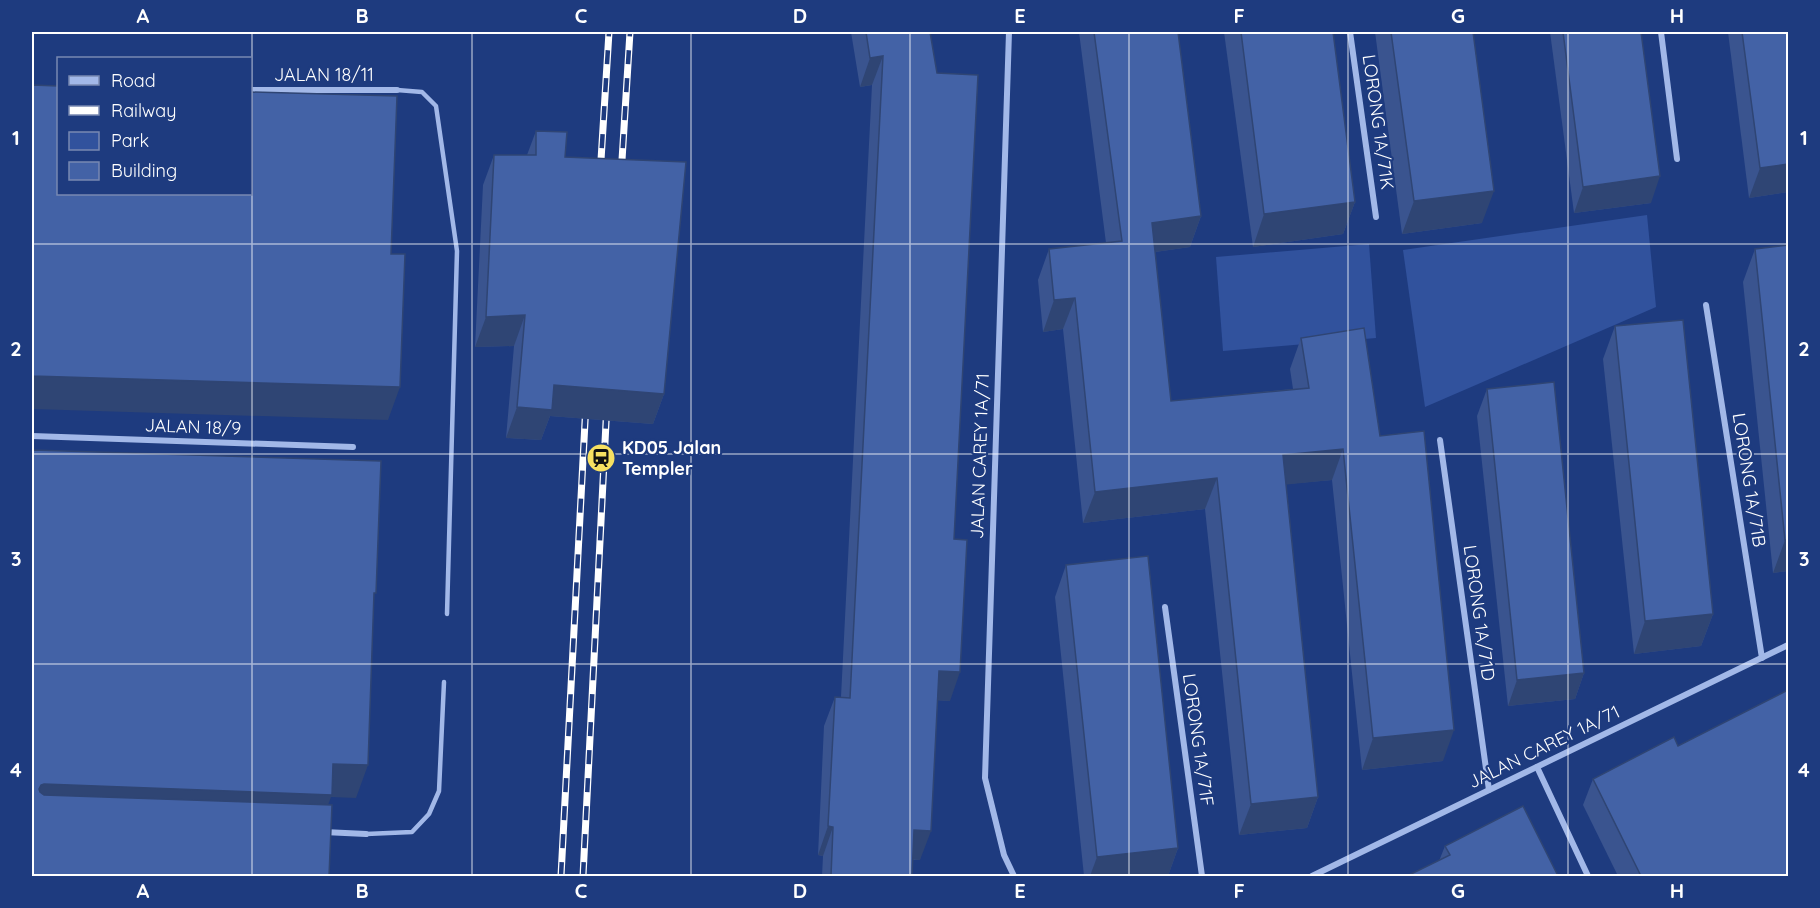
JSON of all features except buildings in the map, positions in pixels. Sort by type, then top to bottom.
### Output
[{"type":"street","name":"JALAN CAREY 1A/71","points":[[1009,32],[985,778],[1004,855],[1014,876]]},
{"type":"street","name":"LORONG 1A/71K","points":[[1350,32],[1376,217]]},
{"type":"street","points":[[1661,32],[1677,159]]},
{"type":"street","name":"JALAN 18/11","points":[[252,90],[397,90]]},
{"type":"street","name":"LORONG 1A/71B","points":[[1706,305],[1762,658]]},
{"type":"street","name":"JALAN 18/9","points":[[32,436],[353,447]]},
{"type":"street","name":"LORONG 1A/71D","points":[[1440,440],[1489,790]]},
{"type":"street","name":"LORONG 1A/71F","points":[[1165,607],[1202,876]]},
{"type":"street","name":"JALAN CAREY 1A/71","points":[[1312,876],[1788,645]]},
{"type":"street","points":[[1537,767],[1588,876]]},
{"type":"street","points":[[318,832],[366,834]]},
{"type":"lane","points":[[397,90],[422,92],[436,106],[457,250],[447,614]]},
{"type":"lane","points":[[366,834],[412,832],[429,814],[439,790],[444,682]]},
{"type":"green space","points":[[1647,215],[1656,307],[1425,407],[1403,250]]},
{"type":"green space","points":[[1369,244],[1376,338],[1223,351],[1216,257]]},
{"type":"railway","points":[[600,176],[609,32]]},
{"type":"railway","points":[[621,176],[630,32]]},
{"type":"railway","points":[[561,876],[586,403]]},
{"type":"railway","points":[[583,876],[607,403]]},
{"type":"place","name":"KD05 Jalan Templer","points":[[601,458]]}]
